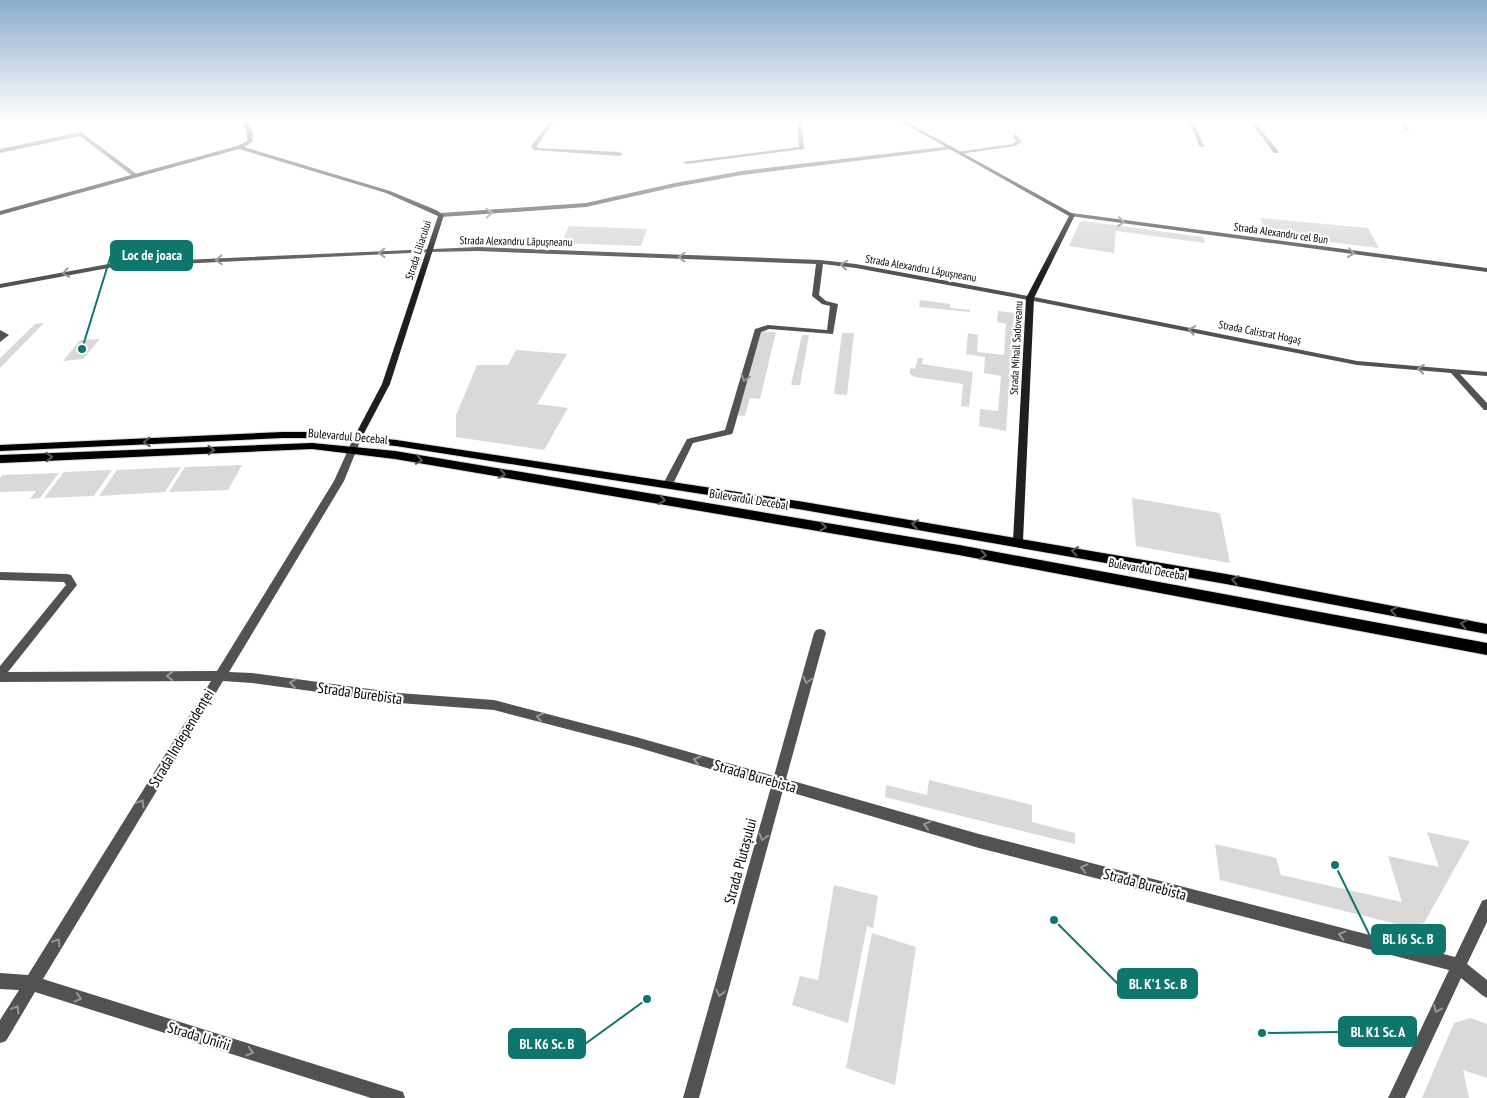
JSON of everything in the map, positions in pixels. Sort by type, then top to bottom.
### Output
[{"type":"main road","name":"Bulevardul Decebal","points":[[0,448],[318,435],[407,458],[950,548],[1230,599],[1487,649]]},
{"type":"main road","name":"Bulevardul Decebal","points":[[0,459],[396,443],[668,484],[1018,541],[1487,629]]},
{"type":"street","points":[[130,171],[136,176]]},
{"type":"street","points":[[0,213],[153,171]]},
{"type":"street","name":"Strada Liliacului","points":[[318,171],[395,195],[434,210],[441,216],[386,384],[355,445]]},
{"type":"street","points":[[441,216],[586,205],[675,185],[763,171]]},
{"type":"street","points":[[994,171],[1072,215]]},
{"type":"street","name":"Strada Alexandru cel Bun","points":[[1072,215],[1487,270]]},
{"type":"street","name":"Strada Mihail Sadoveanu","points":[[1018,541],[1030,298],[1072,215]]},
{"type":"street","name":"Strada Alexandru Lăpușneanu","points":[[0,286],[114,265],[430,250],[478,250],[820,262],[856,266],[1030,298]]},
{"type":"street","points":[[668,484],[690,441],[729,432],[758,331],[768,326],[830,332],[834,304],[824,303],[815,296],[820,262]]},
{"type":"street","name":"Strada Calistrat Hogaș","points":[[1030,298],[1357,363],[1487,374]]},
{"type":"street","points":[[0,332],[5,335],[0,340]]},
{"type":"street","points":[[1454,372],[1487,408]]},
{"type":"street","name":"Strada Independenței","points":[[0,1035],[334,488],[355,445]]},
{"type":"street","points":[[0,576],[67,578],[72,586],[0,676]]},
{"type":"street","name":"Strada Plutașului","points":[[691,1098],[820,633]]},
{"type":"street","name":"Strada Burebista","points":[[0,676],[219,676],[252,678],[399,698],[494,705],[778,782],[979,841],[1457,965],[1487,990]]},
{"type":"street","points":[[1396,1098],[1457,965],[1487,906]]},
{"type":"street","name":"Strada Unirii","points":[[0,981],[31,983],[397,1098]]},
{"type":"shaded area","points":[[1260,218],[1368,228],[1379,248],[1266,234]]},
{"type":"shaded area","points":[[1080,222],[1203,237],[1205,243],[1116,231],[1114,253],[1069,246]]},
{"type":"shaded area","points":[[569,226],[647,229],[641,246],[561,243]]},
{"type":"shaded area","points":[[920,300],[950,304],[950,308],[970,310],[970,312],[919,307]]},
{"type":"shaded area","points":[[998,311],[1014,313],[1006,431],[979,426],[980,409],[998,411],[1001,376],[984,373],[985,357],[966,354],[968,333],[978,335],[977,352],[1004,355],[1006,324],[997,322]]},
{"type":"shaded area","points":[[44,323],[0,368],[0,358],[35,324]]},
{"type":"shaded area","points":[[758,331],[776,332],[760,399],[750,398],[745,416],[734,415]]},
{"type":"shaded area","points":[[842,333],[854,333],[847,395],[834,394]]},
{"type":"shaded area","points":[[802,335],[809,335],[800,385],[791,385]]},
{"type":"shaded area","points":[[100,339],[83,359],[63,361],[80,340]]},
{"type":"shaded area","points":[[516,350],[567,354],[537,404],[568,408],[544,450],[456,437],[456,415],[477,365],[508,365]]},
{"type":"shaded area","points":[[918,358],[923,358],[922,364],[973,372],[969,407],[961,406],[963,384],[915,377],[910,374],[910,368],[915,369]]},
{"type":"shaded area","points":[[242,465],[228,490],[169,492],[185,467]]},
{"type":"shaded area","points":[[181,467],[165,492],[99,496],[117,470]]},
{"type":"shaded area","points":[[112,470],[94,496],[44,498],[64,472]]},
{"type":"shaded area","points":[[59,473],[40,498],[30,499],[36,491],[0,492],[0,478],[2,475]]},
{"type":"shaded area","points":[[1132,498],[1220,513],[1230,563],[1136,546]]},
{"type":"shaded area","points":[[929,780],[1032,805],[1032,822],[1075,833],[1075,844],[885,797],[886,785],[927,795]]},
{"type":"shaded area","points":[[1427,832],[1470,841],[1424,923],[1405,926],[1220,880],[1215,844],[1276,858],[1281,875],[1402,902],[1388,856],[1439,867]]},
{"type":"shaded area","points":[[834,885],[878,896],[873,928],[867,926],[848,1023],[792,1005],[800,976],[818,980]]},
{"type":"shaded area","points":[[872,933],[916,947],[895,1085],[846,1068]]},
{"type":"shaded area","points":[[1470,1018],[1487,1024],[1487,1078],[1463,1070],[1469,1098],[1422,1098],[1454,1023]]},
{"type":"place","name":"Loc de joaca","points":[[82,349]]},
{"type":"place","name":"Bl. I6 Sc. B","points":[[1335,865]]},
{"type":"place","name":"Bl. K'1 Sc. B","points":[[1054,920]]},
{"type":"place","name":"Bl. K6 Sc. B","points":[[647,999]]},
{"type":"place","name":"Bl. K1 Sc. A","points":[[1262,1033]]}]
